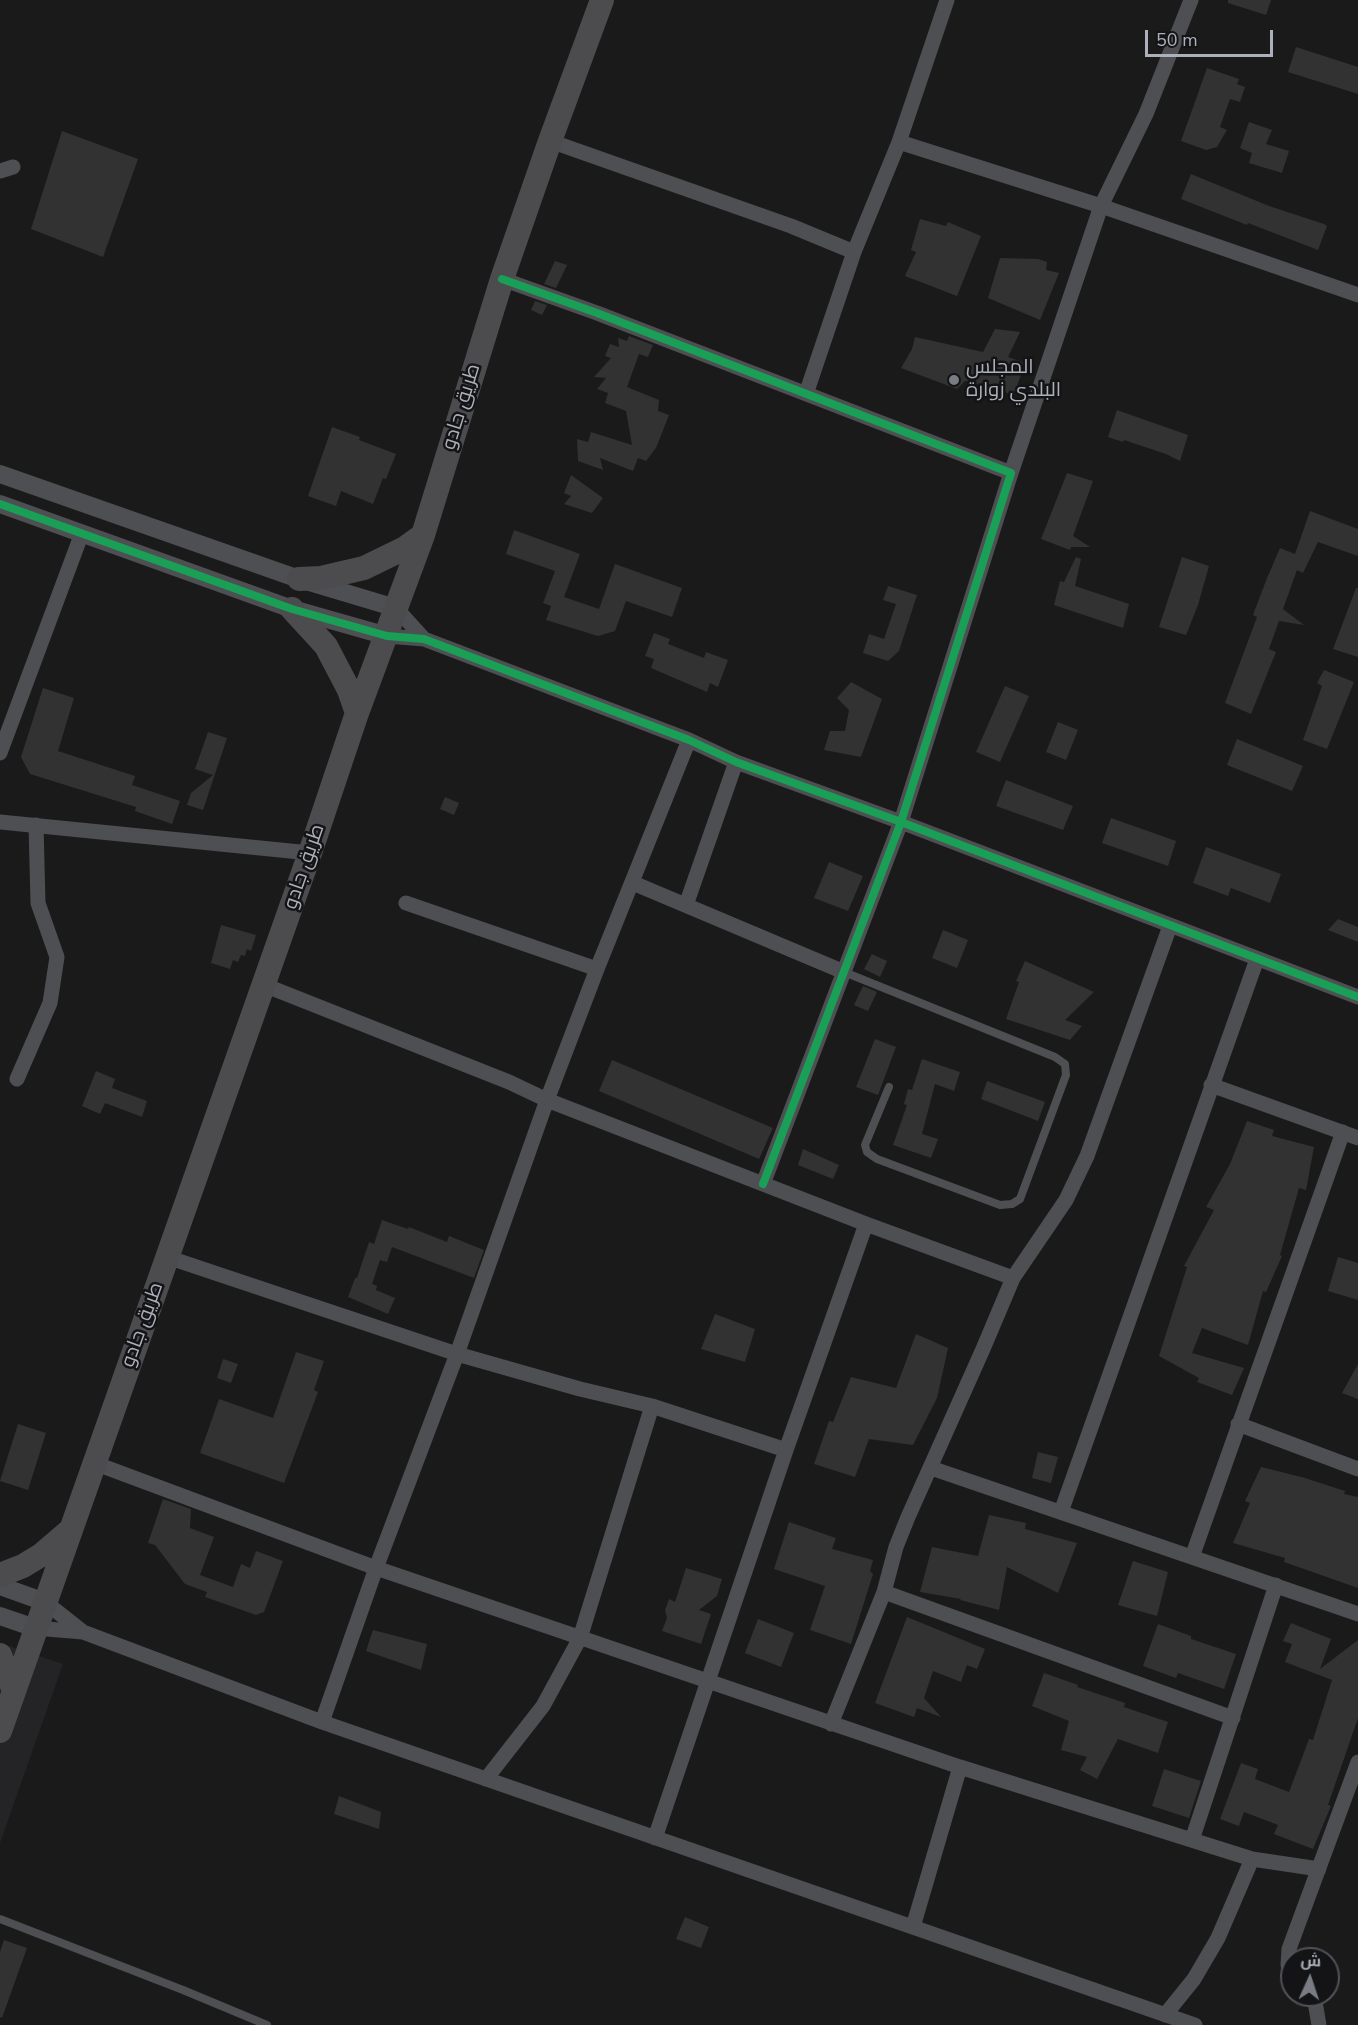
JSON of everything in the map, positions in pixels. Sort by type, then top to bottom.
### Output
[{"type":"highway","name":"طريق جادو","points":[[0,1731],[264,985],[357,713],[423,535],[502,279],[602,0]]},
{"type":"highway","points":[[299,579],[321,578],[364,568],[405,548],[423,535]]},
{"type":"highway","points":[[292,609],[326,646],[350,690],[357,713]]},
{"type":"highway","points":[[0,1575],[41,1556],[72,1527]]},
{"type":"highway","points":[[0,1655],[14,1691]]},
{"type":"street","points":[[806,394],[854,252],[899,142],[947,0]]},
{"type":"street","points":[[763,1184],[901,822],[1011,473],[1101,206],[1146,114],[1191,0]]},
{"type":"street","points":[[550,141],[791,226],[854,252]]},
{"type":"street","points":[[899,142],[1101,206],[1358,295]]},
{"type":"street","points":[[502,279],[597,313],[1011,473]]},
{"type":"street","points":[[0,474],[299,579],[396,609],[424,639]]},
{"type":"street","points":[[0,504],[292,609],[387,636],[424,639],[689,740],[736,762],[901,822],[1358,997]]},
{"type":"street","points":[[0,753],[82,533]]},
{"type":"street","points":[[322,1722],[547,1100],[689,740]]},
{"type":"street","points":[[686,905],[736,762]]},
{"type":"street","points":[[0,822],[310,853]]},
{"type":"street","points":[[17,1078],[50,1003],[57,957],[38,903],[36,825]]},
{"type":"street","points":[[633,883],[844,972]]},
{"type":"street","points":[[406,903],[597,969]]},
{"type":"street","points":[[831,1724],[884,1592],[896,1547],[1012,1278],[1066,1200],[1087,1156],[1170,926]]},
{"type":"street","points":[[1061,1512],[1257,958]]},
{"type":"street","points":[[264,985],[509,1082],[547,1100],[1012,1278]]},
{"type":"street","points":[[1192,1557],[1238,1424],[1351,1135],[1211,1085]]},
{"type":"street","points":[[655,1838],[786,1450],[866,1224]]},
{"type":"street","points":[[167,1257],[457,1354],[580,1389],[652,1406],[786,1450]]},
{"type":"street","points":[[486,1779],[543,1706],[579,1638],[652,1406]]},
{"type":"street","points":[[1238,1424],[1358,1468]]},
{"type":"street","points":[[94,1463],[376,1568],[960,1767],[1252,1859],[1319,1869]]},
{"type":"street","points":[[931,1468],[1358,1614]]},
{"type":"street","points":[[0,1586],[45,1602],[83,1632]]},
{"type":"street","points":[[1192,1840],[1276,1586]]},
{"type":"street","points":[[884,1592],[1233,1718]]},
{"type":"street","points":[[0,1616],[35,1628],[83,1632],[322,1722],[1195,2025]]},
{"type":"street","points":[[1289,1947],[1358,1764]]},
{"type":"street","points":[[914,1928],[960,1767]]},
{"type":"street","points":[[1165,2015],[1194,1979],[1218,1938],[1252,1859]]},
{"type":"street","points":[[1316,2007],[1319,2025]]},
{"type":"lane","points":[[844,972],[1055,1057],[1065,1064],[1066,1076],[1020,1199],[1012,1204],[1000,1205],[877,1159],[867,1152],[866,1145],[889,1087]]},
{"type":"lane","points":[[0,1919],[267,2025]]},
{"type":"shaded area","points":[[0,1643],[63,1664],[0,1843]]},
{"type":"building","points":[[1228,0],[1271,0],[1266,15],[1228,3]]},
{"type":"building","points":[[1296,47],[1358,67],[1358,94],[1288,72]]},
{"type":"building","points":[[1207,68],[1239,79],[1237,84],[1245,87],[1240,102],[1230,99],[1220,127],[1227,130],[1217,147],[1206,150],[1181,141]]},
{"type":"building","points":[[1249,122],[1272,130],[1266,144],[1289,151],[1282,173],[1249,163],[1252,153],[1240,148]]},
{"type":"building","points":[[62,131],[138,159],[103,257],[31,229]]},
{"type":"building","points":[[1191,174],[1269,206],[1324,224],[1327,226],[1318,250],[1181,199]]},
{"type":"building","points":[[920,219],[946,226],[948,222],[981,236],[957,296],[905,276],[916,252],[911,250]]},
{"type":"building","points":[[1000,258],[1038,259],[1047,262],[1046,270],[1059,273],[1040,320],[988,298]]},
{"type":"building","points":[[555,261],[567,265],[556,288],[544,284]]},
{"type":"building","points":[[535,301],[547,305],[542,315],[531,310]]},
{"type":"building","points":[[995,329],[1020,332],[1008,357],[1025,363],[1014,395],[965,381],[957,389],[901,368],[912,349],[915,337],[983,352]]},
{"type":"building","points":[[629,336],[653,345],[648,357],[639,354],[627,387],[659,400],[658,411],[669,415],[656,448],[646,461],[638,458],[633,471],[600,458],[603,470],[578,461],[577,439],[588,442],[591,432],[632,445],[626,411],[605,403],[608,393],[597,389],[606,378],[594,377],[611,358],[605,356],[610,344],[619,347],[618,338],[627,341]]},
{"type":"building","points":[[1117,410],[1188,435],[1180,461],[1124,440],[1123,442],[1108,437]]},
{"type":"building","points":[[332,427],[396,454],[373,504],[341,491],[336,506],[308,496]]},
{"type":"building","points":[[1067,473],[1093,481],[1073,536],[1090,547],[1071,547],[1070,550],[1041,539]]},
{"type":"building","points":[[571,475],[603,498],[592,513],[564,504],[571,496],[564,493]]},
{"type":"building","points":[[1310,511],[1358,529],[1358,556],[1318,542],[1303,573],[1297,570],[1283,609],[1304,625],[1279,621],[1269,649],[1276,652],[1251,714],[1225,703],[1257,617],[1253,615],[1280,548],[1295,554]]},
{"type":"building","points":[[514,530],[580,554],[564,597],[599,609],[615,564],[682,588],[672,617],[626,601],[615,631],[598,636],[546,620],[551,606],[543,603],[555,571],[506,554]]},
{"type":"building","points":[[1076,557],[1081,559],[1075,586],[1129,604],[1123,628],[1054,605],[1060,581],[1064,582]]},
{"type":"building","points":[[1182,557],[1209,566],[1198,605],[1186,635],[1159,627]]},
{"type":"building","points":[[888,586],[917,595],[899,651],[888,661],[863,653],[869,634],[884,639],[896,604],[883,600]]},
{"type":"building","points":[[1356,588],[1358,588],[1358,657],[1333,649]]},
{"type":"building","points":[[654,633],[670,639],[668,644],[704,658],[706,652],[728,660],[718,687],[710,683],[707,692],[651,668],[654,659],[645,656]]},
{"type":"building","points":[[1324,670],[1354,682],[1327,749],[1303,740],[1322,686],[1317,683]]},
{"type":"building","points":[[851,682],[882,699],[861,757],[824,750],[830,731],[845,731],[849,710],[837,698]]},
{"type":"building","points":[[1005,686],[1029,696],[1000,762],[976,752]]},
{"type":"building","points":[[43,688],[74,698],[58,751],[135,776],[132,785],[180,801],[172,824],[135,811],[136,807],[30,774],[21,757]]},
{"type":"building","points":[[1058,722],[1078,730],[1066,760],[1046,752]]},
{"type":"building","points":[[208,732],[227,738],[203,810],[187,805],[191,793],[213,775],[195,769]]},
{"type":"building","points":[[1237,739],[1303,766],[1292,791],[1227,765]]},
{"type":"building","points":[[1006,780],[1073,806],[1063,830],[996,806]]},
{"type":"building","points":[[445,797],[459,803],[454,815],[440,809]]},
{"type":"building","points":[[1111,818],[1176,841],[1168,866],[1102,843]]},
{"type":"building","points":[[1206,847],[1281,874],[1270,903],[1231,888],[1228,896],[1193,883]]},
{"type":"building","points":[[829,862],[863,876],[848,911],[814,898]]},
{"type":"building","points":[[1338,919],[1358,927],[1358,942],[1328,930]]},
{"type":"building","points":[[221,925],[256,935],[251,951],[247,949],[245,956],[241,955],[238,962],[233,960],[230,969],[211,963]]},
{"type":"building","points":[[943,930],[968,940],[957,968],[932,958]]},
{"type":"building","points":[[872,954],[887,961],[880,977],[864,969]]},
{"type":"building","points":[[1025,961],[1094,992],[1065,1020],[1082,1026],[1070,1040],[1006,1019],[1019,982],[1016,981]]},
{"type":"building","points":[[863,986],[877,992],[868,1011],[854,1005]]},
{"type":"building","points":[[875,1039],[896,1047],[878,1095],[856,1087]]},
{"type":"building","points":[[922,1059],[960,1072],[954,1091],[935,1084],[922,1134],[938,1139],[931,1158],[893,1145],[907,1105],[904,1104],[908,1089],[912,1090]]},
{"type":"building","points":[[612,1060],[773,1128],[759,1159],[599,1091]]},
{"type":"building","points":[[96,1071],[115,1079],[112,1088],[147,1101],[142,1117],[105,1103],[100,1114],[82,1106]]},
{"type":"building","points":[[987,1081],[1045,1102],[1038,1121],[981,1099]]},
{"type":"building","points":[[1247,1121],[1274,1130],[1272,1136],[1314,1147],[1306,1190],[1299,1188],[1280,1255],[1282,1256],[1266,1292],[1263,1291],[1248,1345],[1202,1328],[1192,1353],[1244,1368],[1232,1395],[1197,1382],[1199,1378],[1159,1356],[1187,1267],[1184,1266],[1214,1210],[1206,1207],[1230,1164]]},
{"type":"building","points":[[803,1149],[839,1165],[833,1179],[798,1165]]},
{"type":"building","points":[[382,1220],[408,1229],[409,1227],[447,1242],[449,1236],[484,1250],[474,1278],[392,1247],[387,1262],[380,1260],[372,1284],[377,1286],[376,1290],[395,1298],[388,1314],[348,1297],[369,1242],[374,1244]]},
{"type":"building","points":[[1338,1257],[1358,1263],[1358,1300],[1328,1291]]},
{"type":"building","points":[[715,1314],[755,1329],[745,1362],[701,1349]]},
{"type":"building","points":[[916,1334],[948,1348],[937,1398],[913,1445],[869,1439],[855,1477],[814,1464],[829,1421],[833,1422],[851,1377],[896,1388]]},
{"type":"building","points":[[296,1352],[324,1361],[314,1390],[318,1392],[284,1483],[200,1453],[219,1399],[273,1418]]},
{"type":"building","points":[[223,1359],[238,1364],[231,1383],[217,1378]]},
{"type":"building","points":[[1358,1364],[1358,1399],[1342,1393]]},
{"type":"building","points":[[18,1424],[46,1433],[28,1490],[0,1481]]},
{"type":"building","points":[[1038,1452],[1058,1457],[1051,1483],[1032,1478]]},
{"type":"building","points":[[1261,1467],[1305,1478],[1345,1491],[1344,1494],[1358,1497],[1358,1588],[1284,1562],[1285,1558],[1233,1543],[1250,1503],[1245,1501]]},
{"type":"building","points":[[163,1499],[191,1509],[190,1528],[214,1537],[200,1575],[233,1587],[241,1564],[250,1568],[256,1551],[283,1561],[264,1612],[256,1615],[205,1597],[207,1592],[185,1584],[155,1545],[148,1543]]},
{"type":"building","points":[[989,1515],[1026,1523],[1025,1529],[1077,1543],[1058,1593],[1007,1567],[999,1610],[961,1599],[920,1592],[932,1547],[978,1556]]},
{"type":"building","points":[[789,1522],[836,1538],[832,1549],[873,1560],[870,1571],[873,1574],[851,1644],[810,1630],[825,1586],[774,1569]]},
{"type":"building","points":[[1133,1561],[1168,1572],[1157,1616],[1118,1605]]},
{"type":"building","points":[[686,1568],[722,1579],[717,1596],[699,1610],[711,1614],[701,1644],[662,1631],[667,1618],[665,1610],[669,1599],[675,1602]]},
{"type":"building","points":[[907,1617],[985,1649],[977,1669],[967,1665],[961,1682],[933,1671],[924,1698],[941,1717],[917,1708],[914,1717],[875,1703]]},
{"type":"building","points":[[758,1619],[794,1633],[781,1667],[745,1653]]},
{"type":"building","points":[[1291,1623],[1331,1639],[1320,1669],[1358,1640],[1358,1718],[1328,1805],[1331,1806],[1313,1849],[1274,1834],[1278,1825],[1244,1812],[1239,1826],[1220,1819],[1241,1763],[1258,1769],[1255,1779],[1289,1792],[1309,1739],[1313,1740],[1332,1680],[1285,1662],[1292,1644],[1283,1641]]},
{"type":"building","points":[[1158,1624],[1191,1636],[1191,1639],[1236,1654],[1224,1689],[1178,1673],[1176,1678],[1143,1666]]},
{"type":"building","points":[[373,1630],[427,1644],[421,1670],[366,1651]]},
{"type":"building","points":[[1044,1673],[1125,1703],[1124,1707],[1168,1722],[1158,1753],[1118,1739],[1097,1779],[1080,1770],[1087,1757],[1061,1750],[1069,1721],[1032,1706]]},
{"type":"building","points":[[1164,1769],[1201,1781],[1189,1818],[1152,1806]]},
{"type":"building","points":[[339,1796],[381,1812],[379,1829],[334,1814]]},
{"type":"building","points":[[685,1917],[709,1927],[701,1948],[676,1939]]},
{"type":"building","points":[[4,1940],[27,1948],[2,2018],[0,2017],[0,1952]]},
{"type":"cycle path","points":[[502,279],[597,313],[1011,473],[901,822],[763,1184]]},
{"type":"cycle path","points":[[0,504],[292,609],[387,636],[424,639],[689,740],[736,762],[901,822],[1358,997]]},
{"type":"place","name":"المجلس البلدي زوارة","points":[[954,380]]}]
